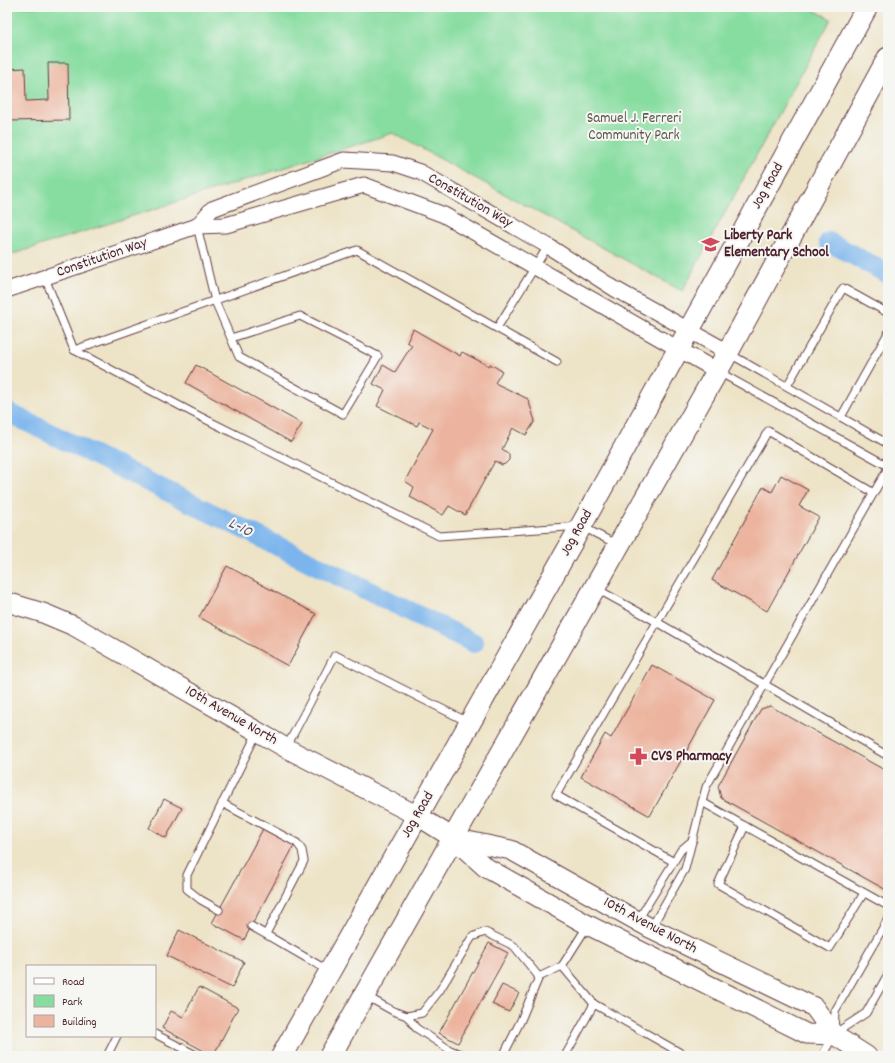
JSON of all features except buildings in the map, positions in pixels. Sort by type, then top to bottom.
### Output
[{"type":"main road","name":"Jog Road","points":[[282,1056],[581,526],[867,7]]},
{"type":"main road","points":[[330,1056],[452,838],[718,371],[888,58]]},
{"type":"street","name":"Constitution Way","points":[[197,226],[212,209],[344,160],[393,163],[420,172],[548,246],[615,289],[728,352]]},
{"type":"street","name":"Constitution Way","points":[[7,290],[197,226],[226,225],[364,185],[444,215],[718,371]]},
{"type":"street","name":"10th Avenue North","points":[[7,602],[44,613],[74,626],[286,748],[418,816],[452,838],[485,867],[588,925],[807,1034],[834,1035]]},
{"type":"street","name":"10th Avenue North","points":[[452,838],[511,850],[644,924],[814,1006],[834,1035],[867,1056]]},
{"type":"lane","points":[[197,226],[215,301],[239,357],[343,414],[378,356],[300,316],[231,338]]},
{"type":"lane","points":[[497,328],[548,246]]},
{"type":"lane","points":[[74,350],[357,250],[558,362]]},
{"type":"lane","points":[[45,278],[74,350],[201,417],[439,536],[581,526],[619,545]]},
{"type":"lane","points":[[787,386],[843,288],[888,312]]},
{"type":"lane","points":[[841,417],[888,333]]},
{"type":"lane","points":[[728,352],[888,444]]},
{"type":"lane","points":[[644,924],[685,869],[706,787],[888,467],[718,371]]},
{"type":"lane","points":[[674,862],[556,795],[768,431],[874,493]]},
{"type":"lane","points":[[594,588],[656,622],[888,756]]},
{"type":"lane","points":[[286,748],[335,655],[470,723]]},
{"type":"lane","points":[[219,910],[201,900],[187,889],[187,875],[258,731]]},
{"type":"lane","points":[[702,802],[888,906]]},
{"type":"lane","points":[[222,803],[297,843],[302,850],[304,861],[266,934]]},
{"type":"lane","points":[[745,826],[718,884],[830,948],[864,893]]},
{"type":"lane","points":[[644,924],[681,850],[693,840]]},
{"type":"lane","points":[[834,1035],[835,1011],[888,919]]},
{"type":"lane","points":[[503,1056],[521,1020],[539,977],[562,966],[588,925]]},
{"type":"lane","points":[[251,926],[330,971]]},
{"type":"lane","points":[[364,995],[393,1011],[407,1016],[422,1013],[440,990],[472,937],[485,932],[514,946],[539,977]]},
{"type":"lane","points":[[562,966],[594,1004],[686,1056]]},
{"type":"lane","points":[[822,1056],[834,1035],[866,1013],[888,974]]},
{"type":"lane","points":[[565,1056],[594,1004]]},
{"type":"lane","points":[[407,1016],[416,1028],[450,1050],[465,1056]]},
{"type":"lane","points":[[156,1035],[198,1056]]},
{"type":"lane","points":[[107,1056],[116,1037]]},
{"type":"green space","name":"Samuel J. Ferreri Community Park","points":[[7,7],[808,7],[831,19],[682,291],[393,133],[7,256]]},
{"type":"waterway","name":"L-10","points":[[829,242],[888,274]]},
{"type":"waterway","name":"L-10","points":[[7,412],[474,643]]},
{"type":"place","name":"Liberty Park Elementary School","points":[[711,245]]},
{"type":"place","name":"CVS Pharmacy","points":[[638,757]]}]
